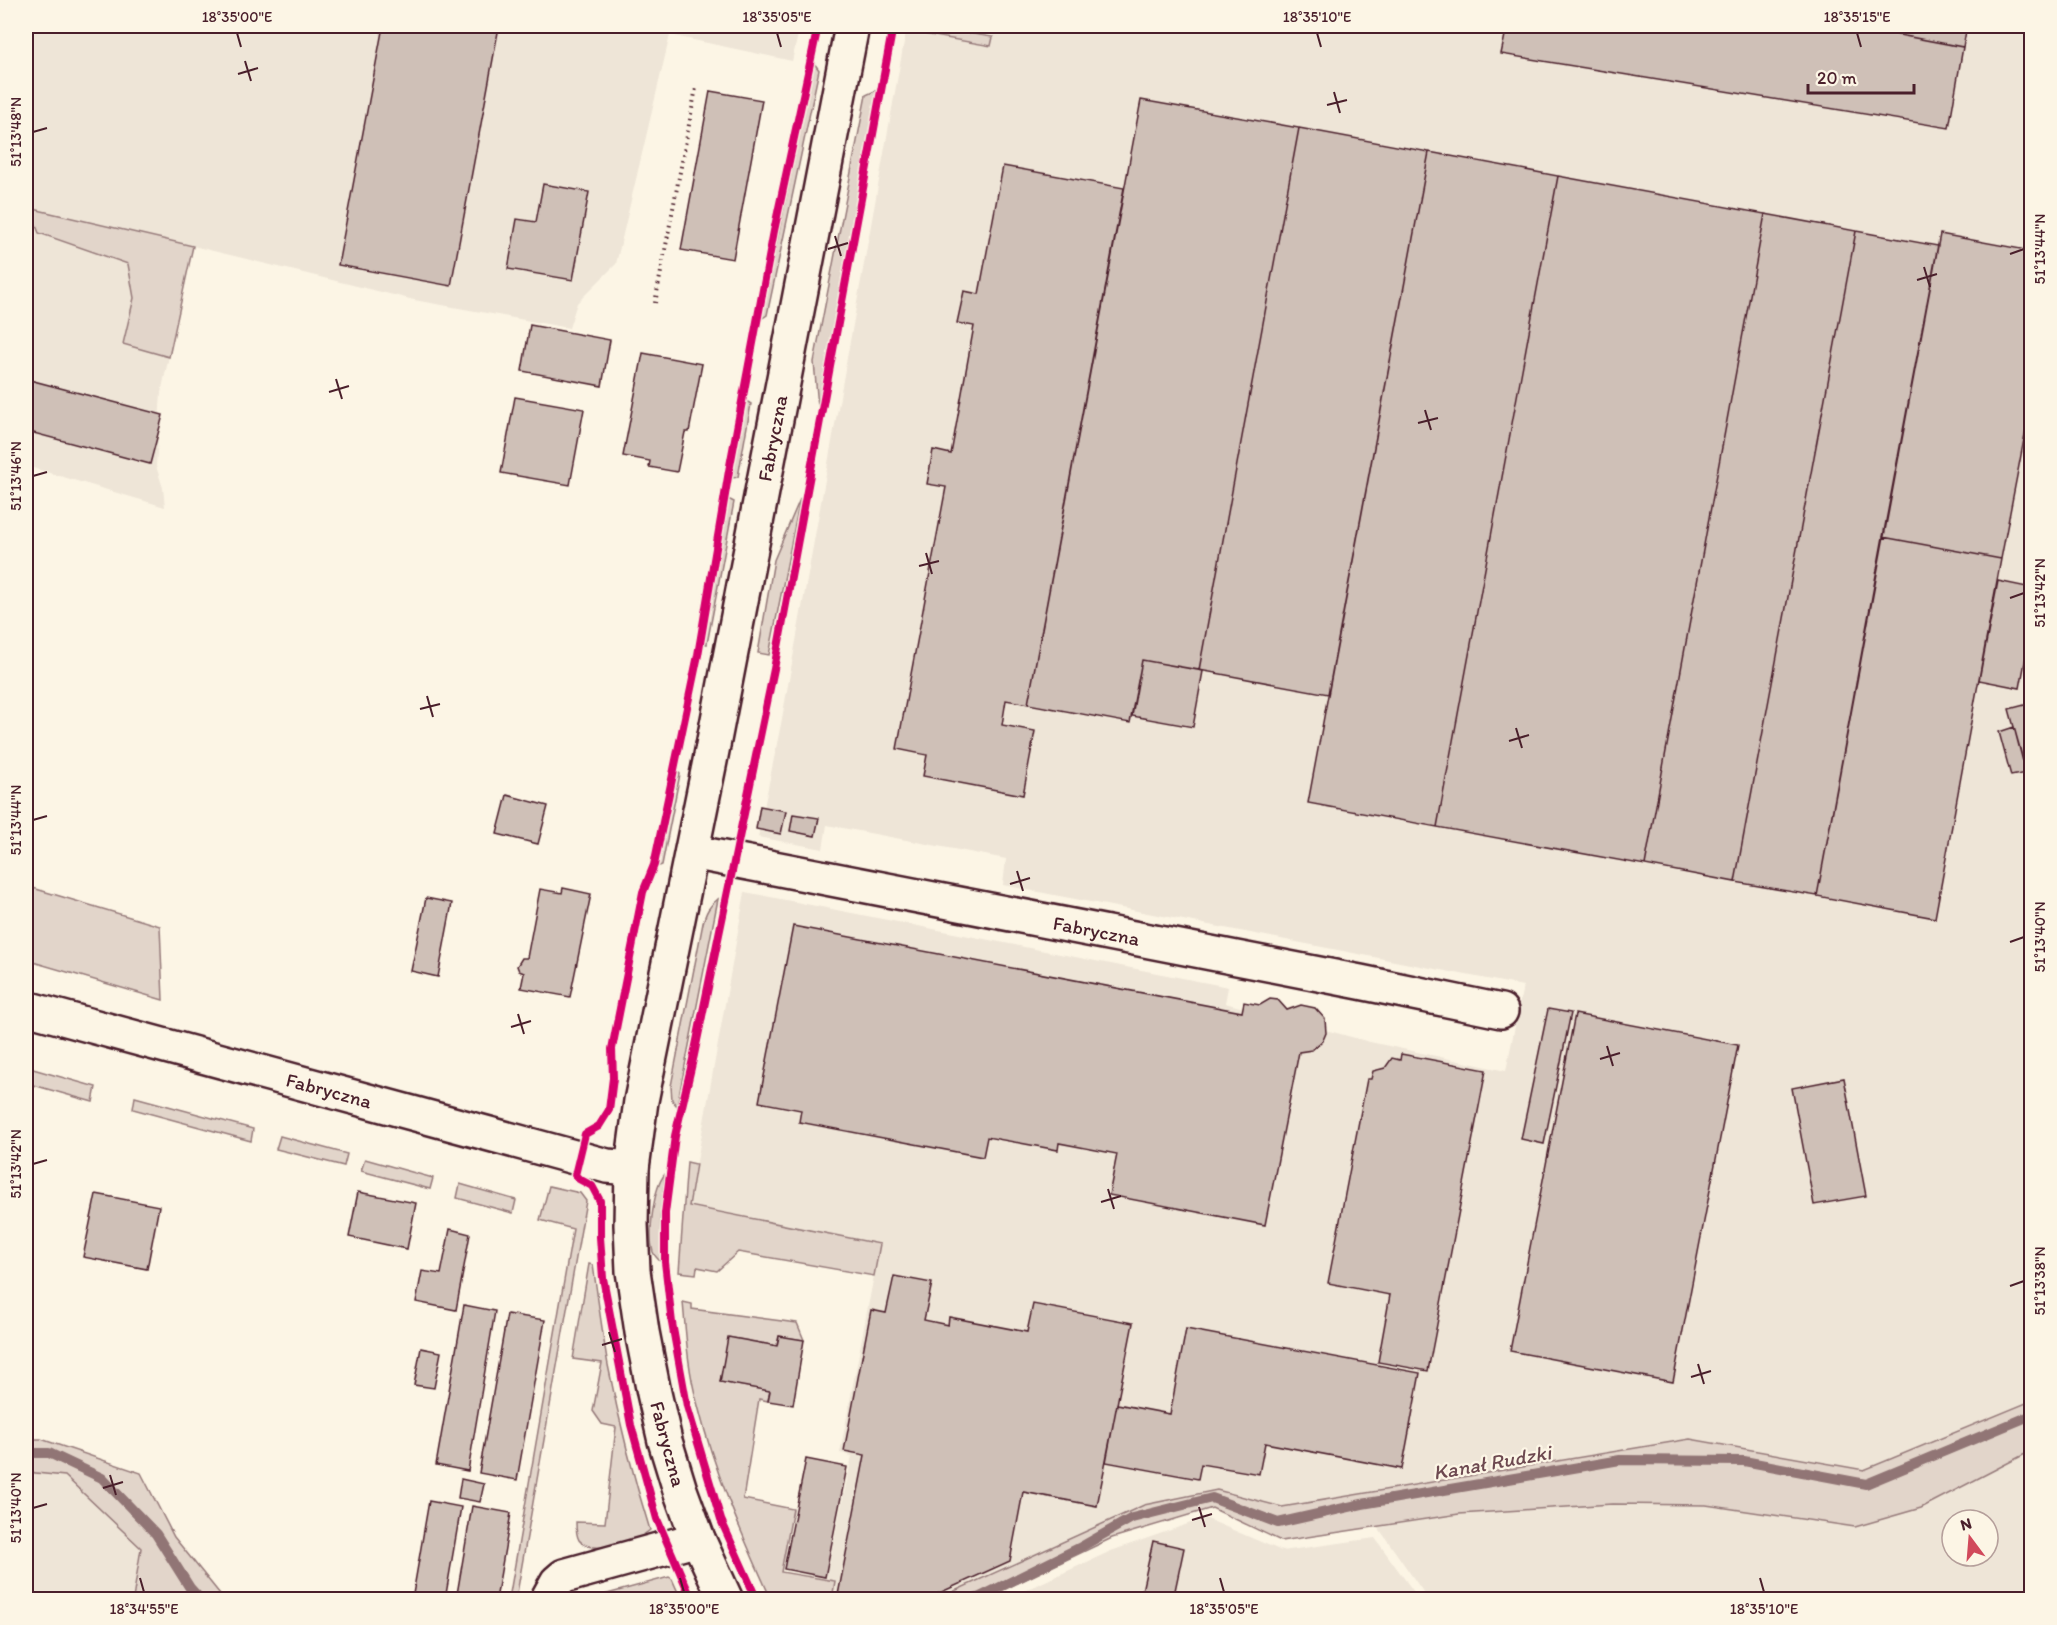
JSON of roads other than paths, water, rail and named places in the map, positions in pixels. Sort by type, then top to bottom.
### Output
[{"type":"street","name":"Fabryczna","points":[[726,1599],[698,1539],[665,1441],[642,1332],[633,1271],[632,1168],[641,1101],[692,852],[852,26]]},
{"type":"street","name":"Fabryczna","points":[[692,852],[1501,1011]]},
{"type":"street","name":"Fabryczna","points":[[26,1008],[545,1150],[607,1166],[632,1168]]},
{"type":"street","points":[[547,1599],[557,1582],[564,1576],[698,1539]]},
{"type":"waterway","name":"Kanał Rudzki","points":[[971,1600],[1079,1548],[1132,1518],[1212,1498],[1278,1523],[1362,1504],[1620,1460],[1744,1461],[1866,1484],[2032,1415]]},
{"type":"waterway","name":"Kanał Rudzki","points":[[26,1453],[49,1453],[102,1478],[156,1534],[190,1588],[201,1600]]}]
